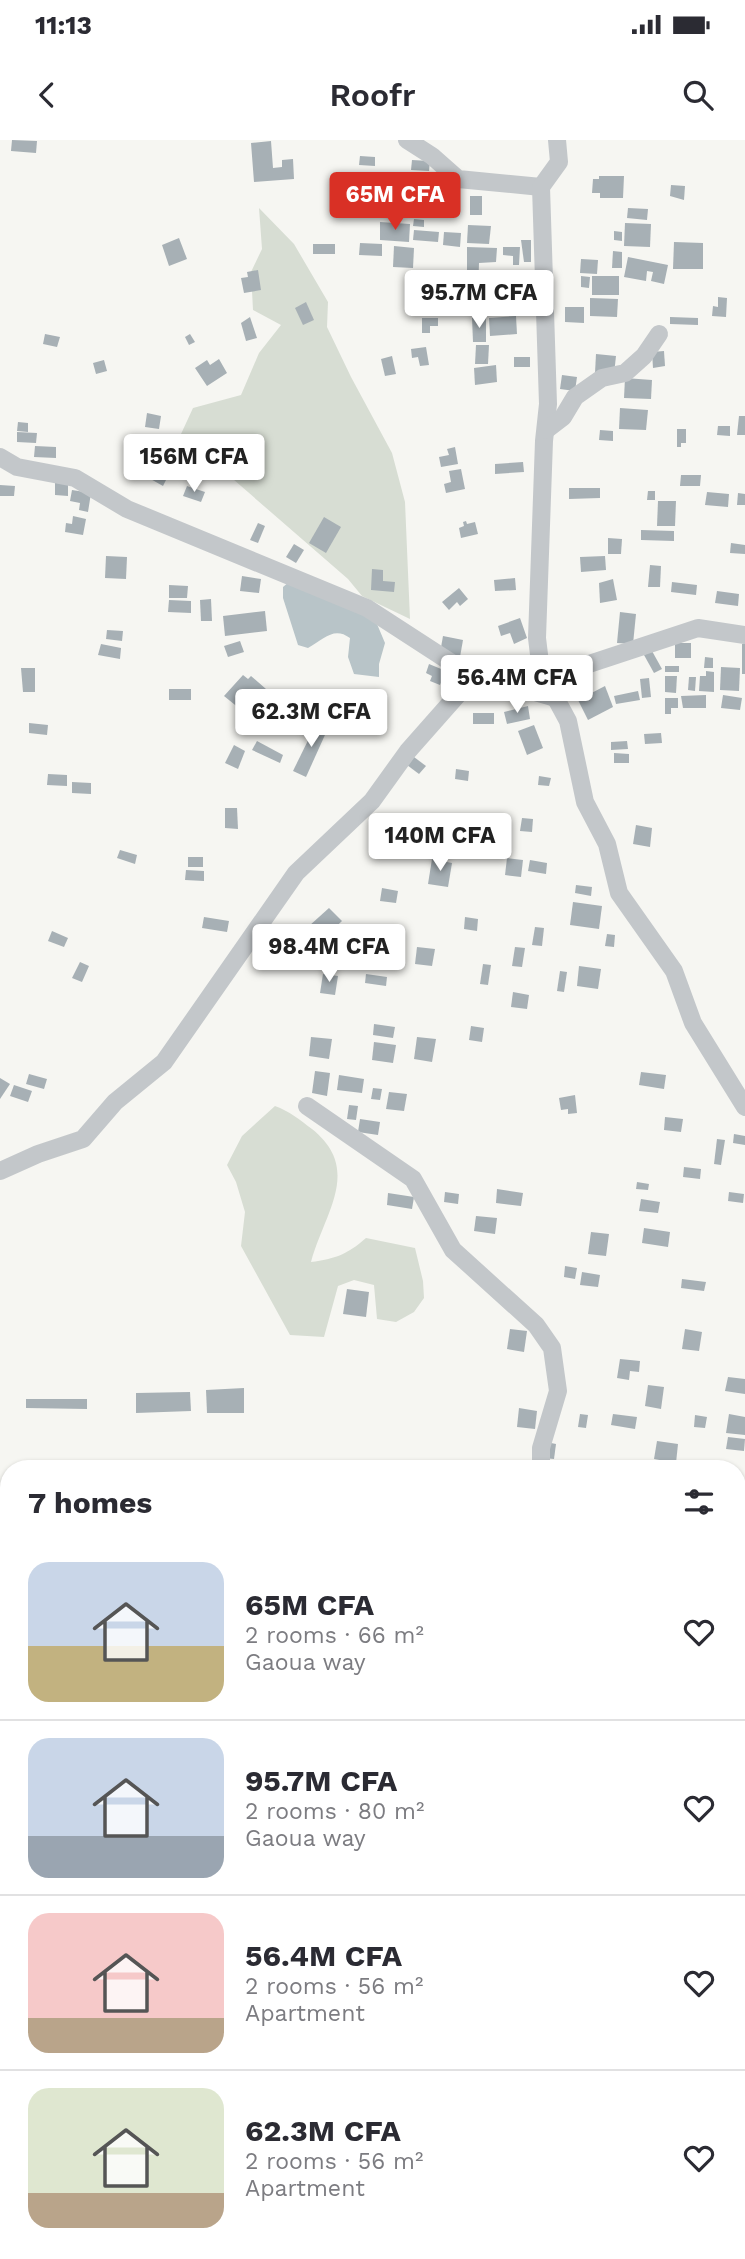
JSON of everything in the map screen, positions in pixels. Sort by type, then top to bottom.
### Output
[{"type":"street","points":[[407,140],[432,156],[458,179],[541,187]]},
{"type":"street","points":[[557,140],[559,162],[541,187],[548,404],[537,638],[541,671],[568,720],[585,802],[607,844],[618,893],[674,971],[694,1023],[745,1107]]},
{"type":"street","points":[[546,430],[563,417],[575,397],[602,378],[625,373],[644,356],[659,334]]},
{"type":"street","points":[[0,457],[17,467],[75,478],[127,509],[367,608],[481,682]]},
{"type":"street","points":[[541,671],[583,666],[698,628],[745,635]]},
{"type":"street","points":[[0,1171],[38,1154],[83,1139],[115,1102],[164,1062],[296,873],[372,801],[408,751],[461,691],[481,682],[501,682],[556,698]]},
{"type":"street","points":[[307,1107],[413,1179],[453,1250],[536,1325],[552,1348],[558,1391],[541,1448],[541,1460]]},
{"type":"shaded area","points":[[259,208],[294,244],[328,302],[327,327],[392,453],[405,502],[410,619],[362,596],[348,579],[181,434],[193,408],[241,395],[259,353],[281,325],[253,310],[251,272],[262,249]]},
{"type":"shaded area","points":[[289,582],[354,608],[377,624],[385,643],[379,664],[379,677],[354,674],[348,657],[350,638],[339,633],[329,635],[308,648],[298,645],[283,598],[283,587]]},
{"type":"shaded area","points":[[275,1106],[312,1129],[327,1144],[335,1160],[338,1176],[336,1192],[311,1262],[341,1255],[366,1238],[415,1248],[424,1298],[414,1312],[396,1322],[377,1319],[374,1285],[354,1280],[338,1286],[324,1337],[290,1335],[241,1246],[245,1212],[236,1182],[227,1165],[242,1136]]},
{"type":"building","points":[[12,140],[37,141],[36,153],[11,151]]},
{"type":"building","points":[[271,141],[273,168],[282,167],[282,160],[293,159],[294,179],[254,182],[251,143]]},
{"type":"building","points":[[360,156],[375,157],[375,166],[359,165]]},
{"type":"building","points":[[412,160],[430,161],[429,171],[411,170]]},
{"type":"building","points":[[599,176],[624,176],[623,198],[600,198],[600,193],[592,193],[593,179],[599,179]]},
{"type":"building","points":[[360,185],[369,185],[369,192],[360,192]]},
{"type":"building","points":[[393,185],[411,186],[410,205],[391,204]]},
{"type":"building","points":[[671,185],[685,186],[684,200],[670,196]]},
{"type":"building","points":[[438,191],[457,193],[455,217],[446,217],[447,209],[436,208]]},
{"type":"building","points":[[470,196],[482,196],[482,215],[470,215]]},
{"type":"building","points":[[361,204],[372,204],[372,214],[361,214]]},
{"type":"building","points":[[628,208],[648,209],[647,220],[627,218]]},
{"type":"building","points":[[414,219],[424,220],[424,227],[413,226]]},
{"type":"building","points":[[380,222],[410,224],[409,242],[380,240]]},
{"type":"building","points":[[625,223],[651,224],[650,247],[624,246]]},
{"type":"building","points":[[468,225],[491,226],[489,244],[467,243]]},
{"type":"building","points":[[414,230],[439,232],[438,242],[413,240]]},
{"type":"building","points":[[614,231],[622,232],[622,241],[614,240]]},
{"type":"building","points":[[444,232],[461,233],[460,247],[443,245]]},
{"type":"building","points":[[179,238],[187,259],[169,266],[162,245]]},
{"type":"building","points":[[521,240],[531,240],[531,262],[524,262]]},
{"type":"building","points":[[674,242],[703,243],[703,269],[673,269]]},
{"type":"building","points":[[360,243],[382,244],[382,256],[359,255]]},
{"type":"building","points":[[313,244],[335,244],[335,254],[313,254]]},
{"type":"building","points":[[394,246],[414,248],[413,268],[393,267]]},
{"type":"building","points":[[467,247],[497,248],[496,262],[479,263],[478,294],[467,294]]},
{"type":"building","points":[[503,247],[520,247],[519,265],[513,265],[513,256],[503,255]]},
{"type":"building","points":[[613,251],[622,252],[622,268],[612,268]]},
{"type":"building","points":[[628,257],[668,265],[664,284],[651,281],[653,272],[647,271],[646,281],[624,277]]},
{"type":"building","points":[[581,259],[598,260],[597,274],[580,273]]},
{"type":"building","points":[[258,270],[261,290],[244,293],[241,278],[248,277],[247,272]]},
{"type":"building","points":[[581,276],[590,277],[589,288],[581,287]]},
{"type":"building","points":[[592,276],[619,276],[619,295],[592,295]]},
{"type":"building","points":[[438,282],[442,299],[421,304],[417,287]]},
{"type":"building","points":[[486,287],[502,287],[503,295],[486,295]]},
{"type":"building","points":[[718,297],[727,298],[726,317],[712,316],[713,306],[718,307]]},
{"type":"building","points":[[590,298],[618,299],[617,317],[590,316]]},
{"type":"building","points":[[306,302],[314,320],[303,325],[295,308]]},
{"type":"building","points":[[565,307],[584,307],[584,323],[565,322]]},
{"type":"building","points":[[516,316],[517,334],[490,336],[489,318]]},
{"type":"building","points":[[250,317],[257,338],[246,341],[241,323]]},
{"type":"building","points":[[486,317],[486,342],[473,342],[472,318]]},
{"type":"building","points":[[670,317],[698,318],[698,325],[670,324]]},
{"type":"building","points":[[422,318],[438,318],[438,326],[430,326],[430,333],[422,333]]},
{"type":"building","points":[[45,334],[60,337],[57,347],[43,344]]},
{"type":"building","points":[[190,334],[195,342],[189,345],[185,337]]},
{"type":"building","points":[[476,345],[489,345],[488,364],[475,364]]},
{"type":"building","points":[[426,347],[429,365],[420,366],[418,357],[412,358],[411,349]]},
{"type":"building","points":[[664,351],[665,366],[653,368],[652,352]]},
{"type":"building","points":[[596,354],[616,356],[614,374],[595,373]]},
{"type":"building","points":[[392,356],[396,374],[385,376],[381,359]]},
{"type":"building","points":[[514,357],[530,357],[530,367],[514,367]]},
{"type":"building","points":[[219,359],[227,373],[207,386],[195,368],[207,360],[210,365]]},
{"type":"building","points":[[104,360],[107,371],[96,374],[93,363]]},
{"type":"building","points":[[496,365],[497,382],[475,385],[474,368]]},
{"type":"building","points":[[562,375],[577,377],[575,391],[560,389]]},
{"type":"building","points":[[625,378],[652,380],[651,399],[624,398]]},
{"type":"building","points":[[620,408],[648,410],[646,430],[619,429]]},
{"type":"building","points":[[147,413],[161,416],[159,429],[145,427]]},
{"type":"building","points":[[739,416],[745,416],[745,435],[737,435]]},
{"type":"building","points":[[18,422],[28,423],[28,432],[17,431]]},
{"type":"building","points":[[718,426],[730,426],[730,436],[717,435]]},
{"type":"building","points":[[677,429],[686,429],[686,443],[681,443],[681,447],[677,447]]},
{"type":"building","points":[[600,430],[613,431],[613,441],[599,440]]},
{"type":"building","points":[[17,432],[37,433],[36,443],[17,442]]},
{"type":"building","points":[[35,446],[56,447],[56,458],[34,457]]},
{"type":"building","points":[[455,447],[458,464],[441,467],[439,457],[449,455],[447,449]]},
{"type":"building","points":[[523,462],[524,472],[495,474],[495,464]]},
{"type":"building","points":[[152,467],[168,476],[163,486],[147,477]]},
{"type":"building","points":[[461,469],[465,489],[446,493],[444,484],[451,482],[449,471]]},
{"type":"building","points":[[681,475],[701,475],[700,486],[680,486]]},
{"type":"building","points":[[55,481],[68,482],[68,496],[55,495]]},
{"type":"building","points":[[0,485],[15,486],[14,496],[0,496]]},
{"type":"building","points":[[187,486],[205,492],[201,502],[183,496]]},
{"type":"building","points":[[569,488],[600,488],[600,498],[569,499]]},
{"type":"building","points":[[72,490],[91,493],[88,512],[79,510],[80,503],[70,501]]},
{"type":"building","points":[[648,491],[655,491],[655,500],[647,500]]},
{"type":"building","points":[[707,492],[729,494],[728,507],[705,505]]},
{"type":"building","points":[[738,493],[745,494],[745,505],[737,505]]},
{"type":"building","points":[[658,501],[676,501],[675,526],[657,526]]},
{"type":"building","points":[[73,516],[86,519],[83,535],[65,532],[66,523],[72,524]]},
{"type":"building","points":[[324,517],[341,527],[326,553],[309,543]]},
{"type":"building","points":[[466,521],[467,524],[475,522],[478,534],[461,538],[459,528],[464,526],[463,522]]},
{"type":"building","points":[[258,523],[265,526],[258,543],[250,540]]},
{"type":"building","points":[[641,530],[674,531],[674,541],[641,540]]},
{"type":"building","points":[[608,538],[622,539],[621,554],[608,554]]},
{"type":"building","points":[[731,543],[745,545],[745,554],[730,553]]},
{"type":"building","points":[[294,544],[304,550],[296,563],[286,557]]},
{"type":"building","points":[[106,556],[127,557],[126,579],[105,578]]},
{"type":"building","points":[[605,556],[606,570],[581,572],[580,557]]},
{"type":"building","points":[[650,565],[661,566],[660,587],[648,587]]},
{"type":"building","points":[[372,569],[383,570],[383,581],[395,582],[394,592],[371,590]]},
{"type":"building","points":[[242,576],[261,579],[259,593],[240,591]]},
{"type":"building","points":[[515,578],[516,590],[495,591],[494,580]]},
{"type":"building","points":[[613,579],[617,600],[600,603],[599,583]]},
{"type":"building","points":[[672,582],[697,585],[696,595],[671,592]]},
{"type":"building","points":[[169,585],[188,586],[187,598],[169,598]]},
{"type":"building","points":[[459,588],[468,599],[460,606],[457,602],[449,610],[442,602]]},
{"type":"building","points":[[717,591],[739,594],[738,606],[715,603]]},
{"type":"building","points":[[211,599],[212,621],[201,621],[200,600]]},
{"type":"building","points":[[169,600],[191,601],[191,613],[168,612]]},
{"type":"building","points":[[265,611],[267,631],[225,636],[223,616]]},
{"type":"building","points":[[620,612],[636,614],[633,644],[617,643]]},
{"type":"building","points":[[520,618],[527,638],[514,644],[510,633],[501,636],[498,626]]},
{"type":"building","points":[[107,630],[123,631],[122,641],[106,639]]},
{"type":"building","points":[[443,636],[463,640],[460,657],[440,653]]},
{"type":"building","points":[[240,641],[244,652],[228,657],[224,646]]},
{"type":"building","points":[[675,643],[691,643],[691,658],[675,658]]},
{"type":"building","points":[[101,644],[121,648],[120,659],[98,655]]},
{"type":"building","points":[[742,644],[745,644],[745,674],[742,674]]},
{"type":"building","points":[[652,651],[662,669],[654,673],[644,655]]},
{"type":"building","points":[[705,657],[713,658],[713,668],[704,668]]},
{"type":"building","points":[[429,664],[446,671],[440,685],[430,681],[432,676],[426,673]]},
{"type":"building","points":[[665,666],[679,666],[679,672],[665,672]]},
{"type":"building","points":[[721,667],[740,668],[739,691],[720,690]]},
{"type":"building","points":[[21,668],[35,668],[35,692],[23,692]]},
{"type":"building","points":[[706,671],[714,672],[714,692],[699,691],[700,676],[706,676]]},
{"type":"building","points":[[243,675],[248,679],[251,676],[266,689],[245,713],[224,696]]},
{"type":"building","points":[[665,676],[677,676],[676,693],[665,692]]},
{"type":"building","points":[[689,677],[696,677],[695,691],[688,690]]},
{"type":"building","points":[[649,678],[651,697],[642,698],[640,679]]},
{"type":"building","points":[[605,686],[613,707],[588,720],[578,700]]},
{"type":"building","points":[[169,689],[191,689],[191,700],[169,700]]},
{"type":"building","points":[[638,691],[640,700],[616,704],[614,696]]},
{"type":"building","points":[[274,694],[284,699],[269,727],[259,722]]},
{"type":"building","points":[[706,695],[706,708],[683,708],[681,696]]},
{"type":"building","points":[[723,695],[742,698],[740,710],[721,708]]},
{"type":"building","points":[[665,698],[678,698],[678,708],[671,708],[671,714],[665,714]]},
{"type":"building","points":[[528,706],[530,719],[507,724],[504,712]]},
{"type":"building","points":[[473,713],[494,713],[494,724],[473,724]]},
{"type":"building","points":[[318,720],[329,726],[306,777],[293,771]]},
{"type":"building","points":[[29,723],[48,725],[47,735],[29,733]]},
{"type":"building","points":[[534,725],[543,748],[527,755],[518,731]]},
{"type":"building","points":[[661,733],[662,743],[645,744],[644,734]]},
{"type":"building","points":[[257,741],[283,755],[280,763],[252,750]]},
{"type":"building","points":[[627,741],[628,749],[611,750],[611,742]]},
{"type":"building","points":[[234,745],[245,751],[238,769],[225,763]]},
{"type":"building","points":[[614,753],[629,754],[629,763],[614,763]]},
{"type":"building","points":[[410,754],[426,766],[419,774],[403,762]]},
{"type":"building","points":[[456,769],[469,771],[468,781],[455,779]]},
{"type":"building","points":[[48,774],[67,775],[67,786],[47,785]]},
{"type":"building","points":[[539,776],[551,778],[549,786],[538,785]]},
{"type":"building","points":[[72,782],[91,783],[91,794],[72,793]]},
{"type":"building","points":[[225,808],[237,808],[238,829],[225,828]]},
{"type":"building","points":[[522,818],[533,819],[532,832],[520,831]]},
{"type":"building","points":[[636,825],[652,828],[650,847],[633,844]]},
{"type":"building","points":[[442,835],[455,837],[454,846],[441,845]]},
{"type":"building","points":[[120,850],[137,855],[135,864],[117,858]]},
{"type":"building","points":[[188,857],[203,857],[203,867],[188,867]]},
{"type":"building","points":[[507,858],[523,860],[521,877],[505,875]]},
{"type":"building","points":[[432,859],[452,863],[448,887],[428,884]]},
{"type":"building","points":[[530,860],[547,863],[546,874],[528,871]]},
{"type":"building","points":[[186,870],[204,871],[204,881],[185,880]]},
{"type":"building","points":[[576,885],[592,887],[591,896],[575,893]]},
{"type":"building","points":[[382,888],[398,891],[396,903],[380,901]]},
{"type":"building","points":[[573,902],[602,906],[599,929],[570,925]]},
{"type":"building","points":[[329,908],[342,921],[322,940],[309,926]]},
{"type":"building","points":[[204,917],[229,921],[227,932],[202,928]]},
{"type":"building","points":[[465,917],[478,919],[477,931],[464,929]]},
{"type":"building","points":[[535,927],[544,928],[542,946],[532,945]]},
{"type":"building","points":[[52,931],[68,938],[64,947],[48,941]]},
{"type":"building","points":[[607,934],[615,935],[614,947],[605,946]]},
{"type":"building","points":[[284,947],[297,949],[294,966],[282,965]]},
{"type":"building","points":[[417,947],[435,949],[432,966],[415,964]]},
{"type":"building","points":[[515,947],[525,948],[522,967],[512,966]]},
{"type":"building","points":[[80,962],[89,966],[82,982],[72,978]]},
{"type":"building","points":[[483,964],[491,965],[488,985],[480,984]]},
{"type":"building","points":[[579,966],[601,969],[598,989],[577,986]]},
{"type":"building","points":[[560,971],[567,972],[564,992],[557,991]]},
{"type":"building","points":[[323,974],[338,976],[335,995],[320,993]]},
{"type":"building","points":[[366,974],[387,977],[386,986],[365,983]]},
{"type":"building","points":[[513,992],[529,995],[527,1009],[511,1007]]},
{"type":"building","points":[[374,1024],[395,1027],[393,1038],[373,1035]]},
{"type":"building","points":[[471,1026],[484,1028],[482,1042],[469,1040]]},
{"type":"building","points":[[311,1037],[332,1039],[329,1059],[309,1056]]},
{"type":"building","points":[[417,1037],[436,1039],[432,1062],[414,1059]]},
{"type":"building","points":[[374,1042],[396,1045],[393,1063],[372,1060]]},
{"type":"building","points":[[315,1071],[330,1073],[327,1096],[312,1093]]},
{"type":"building","points":[[641,1072],[666,1075],[664,1089],[639,1085]]},
{"type":"building","points":[[29,1074],[47,1079],[44,1089],[26,1084]]},
{"type":"building","points":[[339,1075],[364,1079],[362,1093],[337,1090]]},
{"type":"building","points":[[0,1078],[10,1084],[0,1099]]},
{"type":"building","points":[[14,1085],[32,1091],[28,1102],[10,1096]]},
{"type":"building","points":[[373,1088],[382,1089],[380,1100],[371,1099]]},
{"type":"building","points":[[389,1092],[407,1094],[404,1111],[386,1109]]},
{"type":"building","points":[[575,1095],[577,1113],[568,1114],[568,1109],[561,1110],[559,1098]]},
{"type":"building","points":[[349,1105],[358,1106],[356,1120],[347,1119]]},
{"type":"building","points":[[665,1117],[683,1119],[681,1132],[664,1130]]},
{"type":"building","points":[[360,1119],[380,1122],[378,1135],[358,1132]]},
{"type":"building","points":[[734,1134],[745,1136],[745,1145],[733,1143]]},
{"type":"building","points":[[717,1139],[725,1140],[721,1165],[714,1164]]},
{"type":"building","points":[[684,1167],[701,1169],[700,1179],[683,1177]]},
{"type":"building","points":[[637,1182],[649,1184],[648,1190],[636,1189]]},
{"type":"building","points":[[497,1189],[523,1193],[521,1206],[496,1203]]},
{"type":"building","points":[[445,1192],[459,1194],[458,1204],[444,1202]]},
{"type":"building","points":[[729,1192],[744,1194],[743,1203],[728,1201]]},
{"type":"building","points":[[388,1193],[414,1197],[412,1209],[387,1205]]},
{"type":"building","points":[[641,1199],[660,1202],[658,1213],[639,1211]]},
{"type":"building","points":[[476,1216],[497,1218],[495,1234],[474,1231]]},
{"type":"building","points":[[644,1228],[670,1232],[668,1247],[642,1243]]},
{"type":"building","points":[[591,1232],[609,1234],[606,1256],[588,1254]]},
{"type":"building","points":[[565,1266],[577,1268],[575,1279],[564,1277]]},
{"type":"building","points":[[582,1272],[600,1275],[598,1287],[580,1285]]},
{"type":"building","points":[[682,1279],[706,1282],[704,1291],[681,1288]]},
{"type":"building","points":[[347,1289],[369,1292],[366,1317],[343,1314]]},
{"type":"building","points":[[510,1329],[527,1331],[524,1352],[507,1349]]},
{"type":"building","points":[[685,1329],[702,1332],[699,1351],[682,1349]]},
{"type":"building","points":[[620,1359],[640,1361],[639,1372],[630,1371],[629,1380],[617,1378]]},
{"type":"building","points":[[728,1377],[745,1379],[745,1394],[725,1391]]},
{"type":"building","points":[[648,1385],[664,1387],[661,1409],[645,1406]]},
{"type":"building","points":[[244,1388],[244,1413],[207,1413],[206,1390]]},
{"type":"building","points":[[190,1392],[191,1411],[136,1413],[136,1393]]},
{"type":"building","points":[[26,1399],[87,1399],[87,1409],[26,1408]]},
{"type":"building","points":[[519,1408],[537,1411],[535,1429],[517,1427]]},
{"type":"building","points":[[580,1414],[588,1415],[586,1428],[578,1427]]},
{"type":"building","points":[[613,1414],[637,1417],[635,1429],[611,1425]]},
{"type":"building","points":[[729,1414],[745,1417],[745,1435],[726,1433]]},
{"type":"building","points":[[695,1415],[707,1417],[705,1428],[694,1427]]},
{"type":"building","points":[[728,1437],[745,1439],[744,1451],[726,1449]]},
{"type":"building","points":[[657,1441],[678,1444],[676,1460],[654,1459]]},
{"type":"building","points":[[546,1442],[556,1444],[554,1459],[544,1458]]}]
